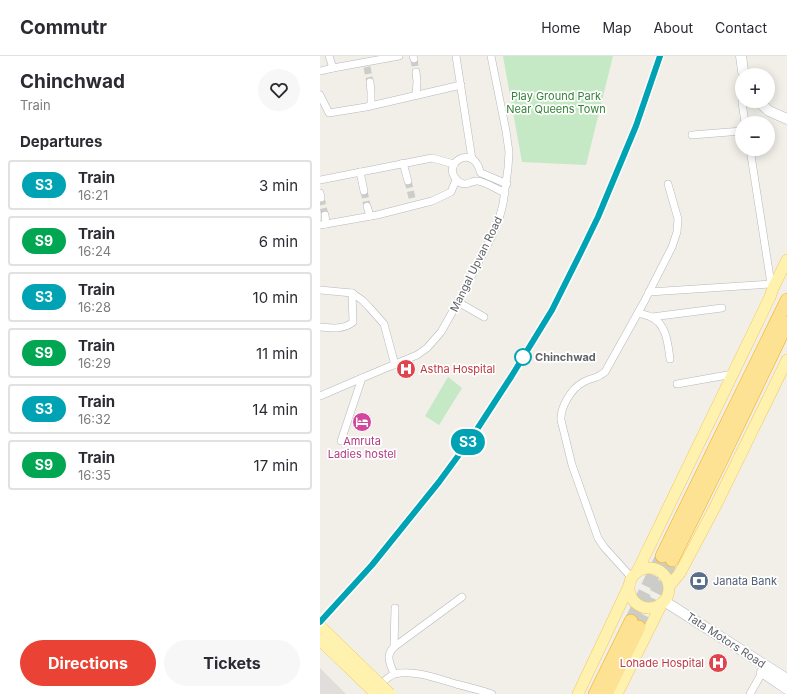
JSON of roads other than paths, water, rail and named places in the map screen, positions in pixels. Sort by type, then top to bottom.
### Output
[{"type":"highway","points":[[787,300],[667,558],[721,460],[787,323]]},
{"type":"highway","points":[[605,692],[635,624]]},
{"type":"main road","points":[[741,56],[742,68]]},
{"type":"main road","points":[[767,108],[787,119]]},
{"type":"main road","points":[[578,694],[770,297],[772,286],[787,260]]},
{"type":"main road","points":[[669,586],[680,573],[715,507],[787,360]]},
{"type":"main road","points":[[605,692],[663,602],[668,594],[668,582],[662,572],[647,568],[640,570],[633,579],[629,590],[636,603],[647,608],[651,608],[663,602]]},
{"type":"main road","name":"Tata Motors Road","points":[[663,602],[764,669],[787,679]]},
{"type":"main road","points":[[320,626],[390,694]]},
{"type":"main road","points":[[320,640],[376,694]]},
{"type":"main road","points":[[764,669],[787,689]]},
{"type":"street","points":[[329,56],[333,68]]},
{"type":"street","points":[[320,71],[367,64],[398,56]]},
{"type":"street","points":[[456,56],[472,159]]},
{"type":"street","name":"Mangal Upvan Road","points":[[320,396],[395,365],[417,355],[427,348],[441,332],[491,238],[501,212],[507,184],[509,152],[491,56]]},
{"type":"street","points":[[416,72],[416,95]]},
{"type":"street","points":[[370,82],[371,105]]},
{"type":"street","points":[[417,82],[424,93]]},
{"type":"street","points":[[320,95],[329,113],[379,104],[461,85]]},
{"type":"street","points":[[371,92],[379,104]]},
{"type":"street","points":[[692,135],[735,132]]},
{"type":"street","points":[[650,292],[772,286],[751,156]]},
{"type":"street","points":[[505,193],[482,181],[468,184],[461,183],[456,180],[452,169],[457,160],[467,157],[472,159],[477,164],[481,173],[507,184]]},
{"type":"street","points":[[320,180],[432,158],[454,164]]},
{"type":"street","points":[[403,163],[408,181]]},
{"type":"street","points":[[360,172],[364,191]]},
{"type":"street","points":[[325,215],[323,225],[370,216],[432,201],[451,192],[456,180]]},
{"type":"street","points":[[633,579],[604,547],[598,538],[572,465],[561,413],[572,391],[580,383],[597,377],[605,372],[650,292],[672,247],[677,232],[678,219],[668,184]]},
{"type":"street","points":[[412,198],[413,206]]},
{"type":"street","points":[[368,206],[370,216]]},
{"type":"street","points":[[320,290],[352,293],[362,300],[384,324],[395,365]]},
{"type":"street","points":[[320,328],[342,328],[349,326],[353,322],[352,293]]},
{"type":"street","points":[[458,302],[484,317]]},
{"type":"street","points":[[652,317],[722,308]]},
{"type":"street","points":[[638,313],[652,317],[657,321],[666,335],[670,359]]},
{"type":"street","points":[[677,384],[733,374]]},
{"type":"street","points":[[342,441],[362,378]]},
{"type":"street","points":[[394,674],[388,656],[390,651],[462,597]]},
{"type":"street","points":[[394,608],[394,647]]},
{"type":"street","points":[[750,694],[764,669]]},
{"type":"street","points":[[376,694],[384,680],[394,674],[406,672],[478,689],[492,694]]},
{"type":"tunnel","points":[[414,59],[416,72]]},
{"type":"tunnel","points":[[367,67],[370,82]]},
{"type":"tunnel","points":[[408,181],[412,198]]},
{"type":"tunnel","points":[[364,191],[367,206]]},
{"type":"tunnel","points":[[321,198],[325,215]]},
{"type":"tunnel","points":[[631,621],[662,556]]},
{"type":"tunnel","points":[[639,627],[672,560]]},
{"type":"railway","points":[[320,622],[372,565],[439,482],[472,437],[552,310],[598,217],[637,126],[660,56]]},
{"type":"train","name":"S3","points":[[320,622],[372,565],[439,482],[472,437],[552,310],[598,217],[636,126],[660,56]]},
{"type":"place","name":"Chinchwad","points":[[523,357]]},
{"type":"place","name":"Astha Hospital","points":[[406,369]]},
{"type":"place","name":"Amruta Ladies hostel","points":[[362,422]]},
{"type":"place","name":"Janata Bank","points":[[699,581]]},
{"type":"place","name":"Lohade Hospital","points":[[718,663]]},
{"type":"park label","name":"Play Ground Park Near Queens Town","points":[[556,102]]}]
